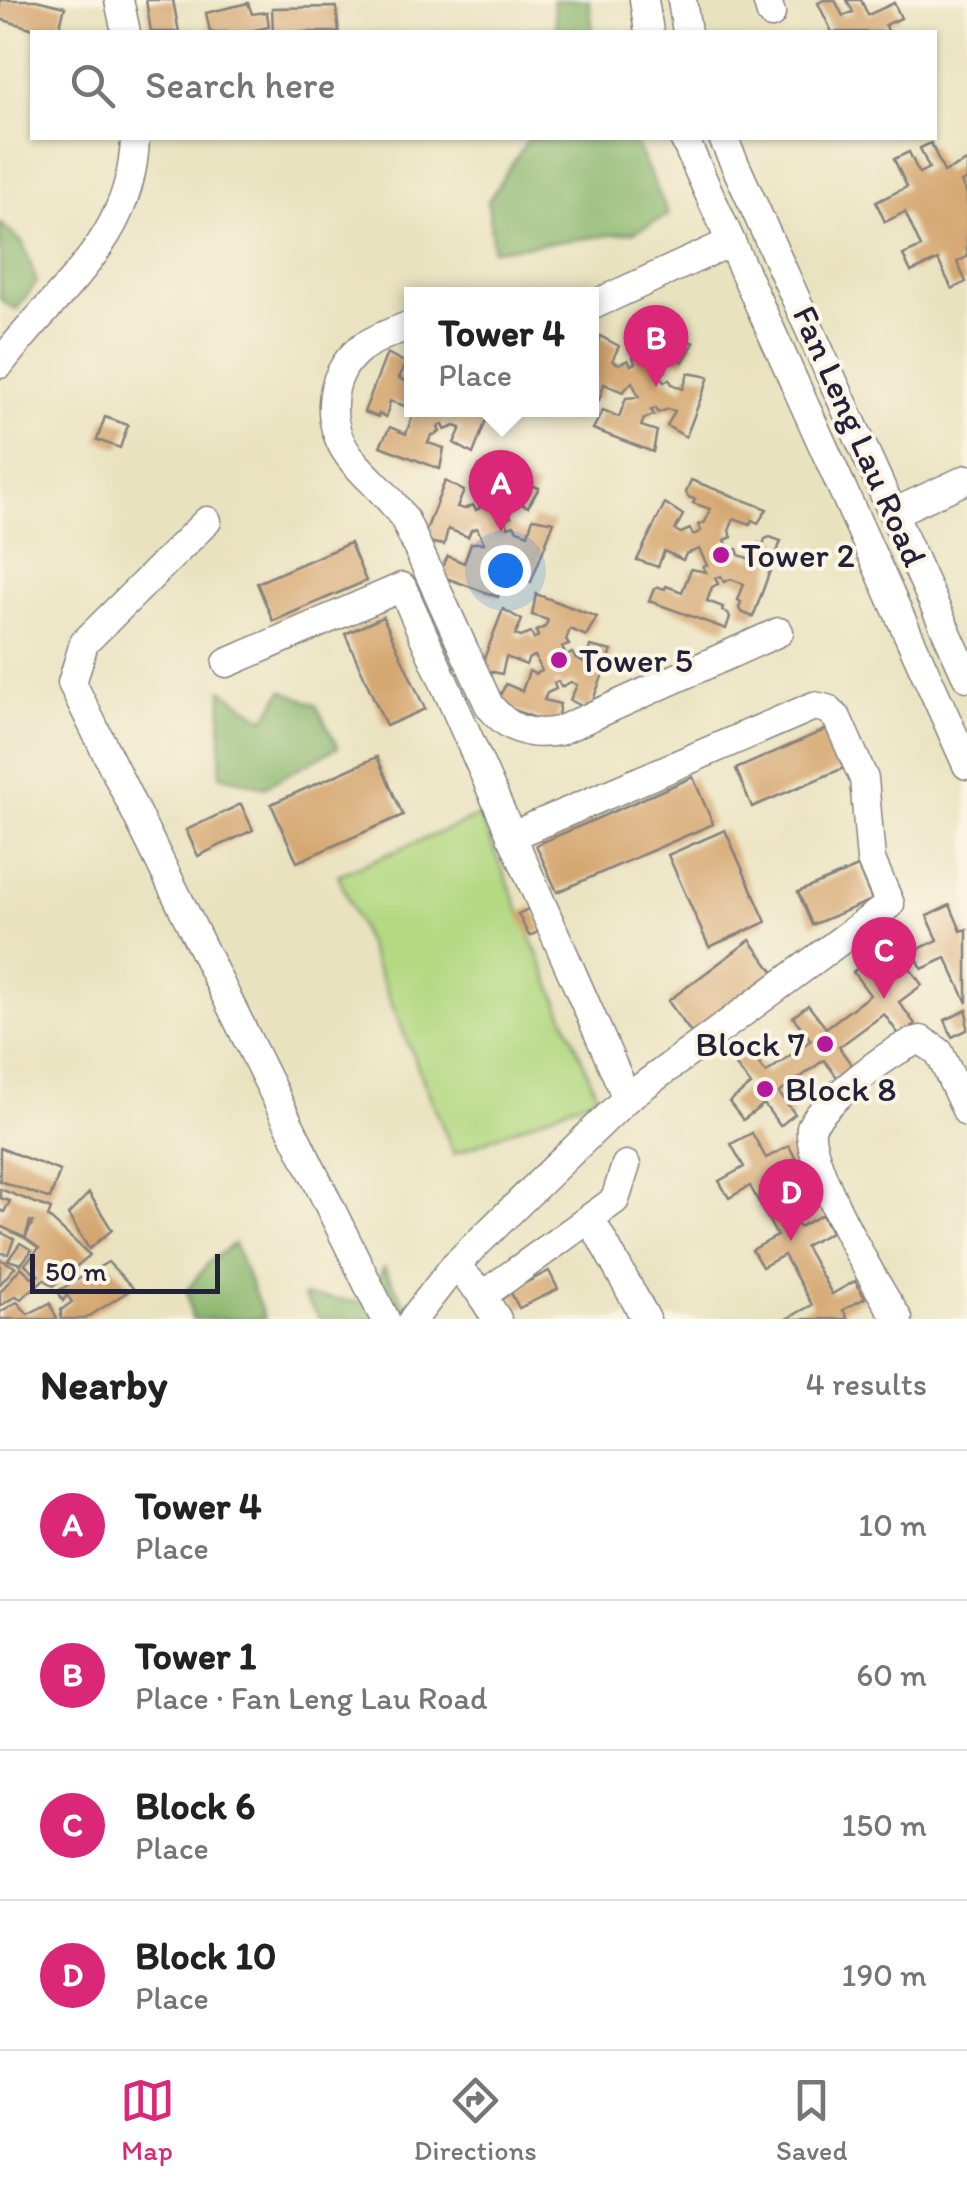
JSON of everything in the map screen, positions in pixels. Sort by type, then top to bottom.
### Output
[{"type":"street","points":[[118,0],[126,30]]},
{"type":"street","points":[[644,0],[649,30]]},
{"type":"street","points":[[682,0],[688,30]]},
{"type":"street","points":[[5,345],[93,258],[128,189],[135,140]]},
{"type":"street","name":"Fan Leng Lau Road","points":[[685,140],[967,764]]},
{"type":"street","name":"Fan Leng Lau Road","points":[[724,140],[967,677]]},
{"type":"street","points":[[599,302],[731,242]]},
{"type":"street","points":[[404,327],[360,349],[345,366],[335,386],[332,409],[336,432],[352,460],[386,494],[404,520],[489,705],[507,724],[532,733],[559,731],[779,632]]},
{"type":"street","points":[[893,512],[967,479]]},
{"type":"street","points":[[207,521],[84,643],[72,683],[385,1319]]},
{"type":"street","points":[[228,663],[402,587],[627,1098]]},
{"type":"street","points":[[413,1319],[454,1265],[627,1098],[890,904],[871,860],[864,779],[837,718],[828,709],[814,706],[512,836]]},
{"type":"street","points":[[898,1319],[871,1278],[814,1156],[811,1126],[832,1100],[906,1044],[920,1040],[939,1052],[967,1112]]},
{"type":"street","points":[[454,1265],[489,1308],[615,1200],[626,1164]]},
{"type":"street","points":[[590,1218],[646,1319]]},
{"type":"green space","points":[[553,0],[589,0],[593,30],[557,30]]},
{"type":"green space","points":[[528,140],[634,140],[669,215],[634,232],[493,250],[488,201]]},
{"type":"green space","points":[[0,223],[23,243],[37,282],[16,310],[0,299]]},
{"type":"green space","points":[[222,690],[265,719],[283,690],[316,705],[338,747],[264,787],[220,775]]},
{"type":"green space","points":[[480,816],[597,1095],[454,1154],[338,875]]},
{"type":"green space","points":[[234,1244],[265,1319],[192,1319],[187,1290],[210,1261]]},
{"type":"green space","points":[[384,1268],[406,1306],[406,1319],[320,1319],[303,1296],[364,1302]]},
{"type":"building","points":[[0,0],[36,0],[65,7],[59,30],[37,30],[0,19]]},
{"type":"building","points":[[146,0],[173,0],[179,30],[151,30]]},
{"type":"building","points":[[835,0],[843,16],[853,12],[847,0],[861,0],[868,15],[894,3],[901,18],[885,25],[888,30],[831,30],[818,3]]},
{"type":"building","points":[[248,3],[252,14],[267,12],[269,27],[210,30],[206,13]]},
{"type":"building","points":[[336,7],[339,30],[273,30],[272,8]]},
{"type":"building","points":[[931,143],[944,172],[967,161],[967,179],[961,182],[967,194],[967,257],[957,262],[966,282],[952,289],[938,260],[911,272],[903,255],[921,247],[905,212],[885,222],[876,202],[907,187],[894,159],[909,152],[919,173],[929,168],[920,148]]},
{"type":"building","points":[[634,321],[694,343],[683,362],[668,355],[663,366],[666,371],[660,374],[664,382],[669,379],[683,389],[688,373],[709,377],[686,437],[667,426],[675,411],[658,413],[656,408],[651,410],[654,415],[644,419],[641,426],[657,431],[653,452],[593,429],[603,410],[619,417],[626,398],[639,397],[632,382],[623,392],[604,384],[599,400],[600,336],[619,346],[612,361],[619,364],[628,360],[631,365],[635,363],[633,357],[642,353],[645,346],[629,342]]},
{"type":"building","points":[[387,353],[404,362],[399,378],[404,380],[404,406],[390,401],[386,417],[364,412]]},
{"type":"building","points":[[105,417],[128,425],[120,448],[97,440]]},
{"type":"building","points":[[412,417],[487,417],[473,454],[454,443],[461,428],[445,430],[443,424],[438,427],[440,432],[431,436],[428,443],[444,448],[440,469],[380,446],[390,427],[406,434]]},
{"type":"building","points":[[479,466],[539,488],[528,507],[513,500],[508,512],[511,517],[505,519],[508,527],[514,525],[528,534],[533,518],[554,522],[531,582],[512,572],[519,556],[496,555],[499,560],[489,565],[486,572],[502,576],[498,597],[438,575],[448,556],[464,563],[471,543],[484,543],[477,528],[468,537],[448,529],[444,545],[422,541],[445,481],[464,491],[457,507],[480,508],[478,503],[490,492],[474,487]]},
{"type":"building","name":"Tower 2","points":[[691,480],[767,509],[758,523],[734,518],[729,531],[732,537],[725,540],[730,551],[737,549],[739,555],[753,560],[759,543],[763,545],[770,537],[781,541],[753,617],[739,608],[744,584],[731,579],[724,582],[721,576],[715,578],[718,584],[712,587],[707,601],[728,613],[726,629],[649,601],[658,587],[682,592],[691,569],[706,572],[699,549],[686,554],[683,560],[664,551],[658,567],[637,560],[665,503],[683,515],[675,530],[681,533],[690,529],[693,535],[701,531],[698,525],[705,522],[710,509],[688,497]]},
{"type":"building","points":[[350,543],[366,581],[273,621],[257,583]]},
{"type":"building","name":"Tower 5","points":[[536,594],[597,617],[586,636],[570,629],[566,640],[569,645],[562,647],[566,656],[572,653],[586,663],[590,646],[612,651],[589,710],[570,700],[577,685],[571,682],[561,687],[558,681],[554,683],[556,689],[547,693],[544,700],[560,704],[556,726],[496,703],[506,684],[522,691],[529,671],[542,671],[535,656],[526,665],[506,657],[502,674],[480,669],[503,609],[522,620],[515,635],[531,633],[534,639],[538,636],[536,631],[545,627],[548,620],[532,615]]},
{"type":"building","points":[[383,617],[425,709],[386,726],[345,634]]},
{"type":"building","points":[[829,728],[846,767],[752,807],[736,769]]},
{"type":"building","points":[[377,757],[403,815],[297,862],[271,804]]},
{"type":"building","points":[[693,777],[713,824],[557,892],[536,845]]},
{"type":"building","points":[[241,804],[253,830],[198,856],[186,830]]},
{"type":"building","points":[[725,830],[766,922],[709,947],[668,855]]},
{"type":"building","points":[[858,867],[872,900],[812,925],[798,892]]},
{"type":"building","points":[[950,905],[961,931],[967,929],[967,1003],[946,958],[922,969],[914,951],[938,940],[927,916]]},
{"type":"building","points":[[532,907],[543,930],[529,936],[518,914]]},
{"type":"building","points":[[750,940],[775,974],[692,1034],[668,1001]]},
{"type":"building","points":[[868,960],[885,983],[908,966],[922,985],[899,1002],[915,1024],[900,1036],[884,1014],[839,1047],[855,1070],[840,1081],[824,1060],[779,1093],[795,1114],[780,1126],[764,1104],[743,1120],[729,1102],[751,1085],[733,1062],[749,1050],[766,1073],[811,1040],[793,1017],[808,1005],[826,1028],[870,995],[853,972]]},
{"type":"building","points":[[967,1010],[967,1030],[952,1037],[945,1020]]},
{"type":"building","points":[[752,1133],[766,1158],[789,1146],[798,1163],[772,1177],[799,1227],[822,1215],[831,1232],[805,1246],[832,1294],[855,1281],[865,1298],[843,1310],[848,1319],[786,1319],[812,1305],[784,1255],[762,1267],[752,1250],[777,1236],[750,1186],[729,1198],[719,1181],[744,1167],[731,1144]]},
{"type":"building","points":[[0,1148],[60,1171],[50,1199],[0,1181]]},
{"type":"building","points":[[0,1189],[51,1209],[48,1217],[90,1255],[53,1286],[44,1279],[21,1299],[16,1296],[0,1306],[0,1292],[21,1267],[32,1277],[38,1275],[25,1264],[39,1248],[0,1226],[0,1210],[4,1212],[10,1201],[0,1198]]},
{"type":"building","points":[[89,1193],[112,1230],[89,1249],[68,1215]]},
{"type":"building","points":[[0,1232],[14,1239],[8,1254],[0,1253]]},
{"type":"building","points":[[20,1243],[32,1250],[21,1264],[8,1260]]},
{"type":"building","points":[[0,1259],[15,1267],[0,1284]]},
{"type":"building","points":[[108,1262],[133,1288],[85,1319],[61,1319],[61,1310],[72,1302],[67,1295],[63,1301],[58,1291]]},
{"type":"building","points":[[549,1271],[558,1289],[519,1308],[510,1291]]},
{"type":"building","points":[[17,1302],[28,1314],[50,1303],[57,1319],[0,1319],[0,1312]]},
{"type":"place","name":"Tower 1","points":[[656,387]]},
{"type":"place","name":"Tower 4","points":[[501,532]]},
{"type":"place","name":"Tower 2","points":[[721,555]]},
{"type":"place","name":"Tower 5","points":[[559,660]]},
{"type":"place","name":"Block 6","points":[[884,999]]},
{"type":"place","name":"Block 7","points":[[825,1044]]},
{"type":"place","name":"Block 8","points":[[765,1089]]},
{"type":"place","name":"Block 10","points":[[791,1241]]}]
